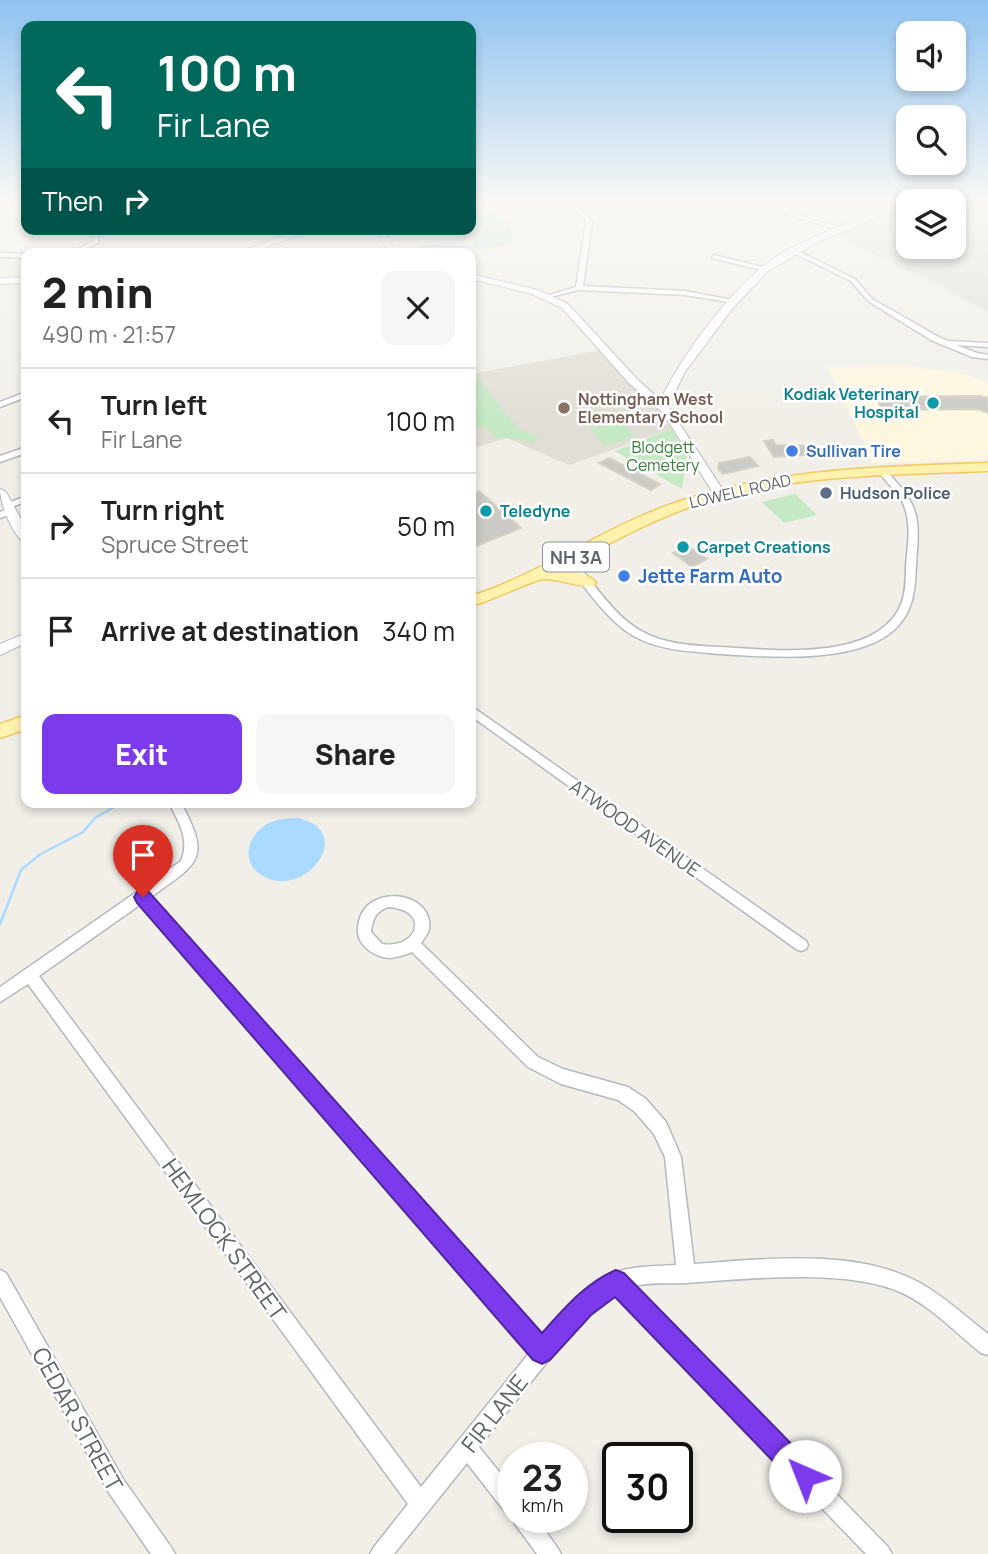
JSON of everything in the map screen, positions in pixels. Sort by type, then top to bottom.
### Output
[{"type":"main road","name":"LOWELL ROAD","points":[[476,599],[541,575],[644,520],[719,493],[780,480],[887,471],[988,467]]},
{"type":"main road","points":[[541,575],[570,576],[588,582]]},
{"type":"main road","points":[[0,731],[21,724]]},
{"type":"street","points":[[579,288],[581,275]]},
{"type":"street","points":[[663,407],[680,370],[760,275]]},
{"type":"street","points":[[844,275],[858,285],[870,300],[944,342],[975,355],[988,357]]},
{"type":"street","points":[[476,278],[520,287],[565,306],[633,381],[663,407],[719,493]]},
{"type":"street","points":[[0,281],[21,280]]},
{"type":"street","points":[[548,297],[579,288],[698,295],[735,301]]},
{"type":"street","points":[[944,342],[988,345]]},
{"type":"street","points":[[0,405],[21,396]]},
{"type":"street","points":[[0,459],[21,452]]},
{"type":"street","points":[[570,561],[623,624],[654,642],[775,654],[843,649],[875,637],[886,629],[906,605],[914,525],[900,492],[887,471]]},
{"type":"street","points":[[0,492],[7,510],[21,531]]},
{"type":"street","points":[[0,650],[21,640]]},
{"type":"street","name":"ATWOOD AVENUE","points":[[476,714],[801,945]]},
{"type":"street","points":[[0,995],[176,874],[192,854],[191,834],[178,808]]},
{"type":"street","points":[[143,897],[542,1352]]},
{"type":"street","points":[[414,944],[533,1062],[561,1076],[622,1093],[650,1115],[668,1142],[673,1157],[686,1274]]},
{"type":"street","name":"HEMLOCK STREET","points":[[30,975],[421,1504]]},
{"type":"street","points":[[616,1281],[639,1276],[785,1269],[852,1271],[886,1277],[919,1293],[988,1346]]},
{"type":"street","name":"CEDAR STREET","points":[[0,1279],[116,1486],[164,1554]]},
{"type":"street","points":[[616,1281],[881,1554]]},
{"type":"street","name":"FIR LANE","points":[[381,1554],[542,1352],[582,1307],[616,1281]]},
{"type":"street","points":[[468,1448],[497,1485]]},
{"type":"street","points":[[534,1533],[550,1554]]},
{"type":"shaded area","points":[[915,275],[988,275],[988,311]]},
{"type":"shaded area","name":"Nottingham West Elementary School","points":[[601,350],[654,405],[671,429],[569,465],[507,438],[476,447],[476,373]]},
{"type":"shaded area","points":[[905,366],[960,373],[988,383],[988,460],[873,463],[828,367]]},
{"type":"green space","points":[[476,379],[479,379],[519,430],[540,437],[532,443],[496,438],[485,426],[476,428]]},
{"type":"green space","points":[[621,422],[636,437],[605,446],[590,428]]},
{"type":"green space","name":"Blodgett Cemetery","points":[[671,429],[687,455],[682,489],[615,451]]},
{"type":"green space","points":[[795,494],[817,515],[784,523],[762,502]]},
{"type":"water","points":[[298,818],[315,825],[323,835],[324,847],[320,860],[297,878],[282,881],[258,873],[249,860],[250,844],[254,836],[271,822]]},
{"type":"building","points":[[875,397],[988,398],[988,413],[978,409],[883,410]]},
{"type":"building","name":"Sullivan Tire","points":[[773,440],[776,445],[811,446],[816,454],[774,457],[764,441]]},
{"type":"building","points":[[750,457],[758,466],[723,474],[718,469],[719,463]]},
{"type":"building","points":[[609,458],[660,484],[651,490],[599,463]]},
{"type":"building","name":"Teledyne","points":[[479,491],[521,528],[476,546],[476,492]]},
{"type":"building","points":[[687,546],[707,559],[692,567],[673,553]]},
{"type":"waterway","points":[[0,924],[21,870],[39,855],[83,832],[95,818],[112,808]]},
{"type":"place","name":"Kodiak Veterinary Hospital","points":[[933,403]]},
{"type":"place","name":"Nottingham West Elementary School","points":[[564,408]]},
{"type":"place","name":"Sullivan Tire","points":[[792,451]]},
{"type":"place","name":"Hudson Police","points":[[826,493]]},
{"type":"place","name":"Teledyne","points":[[486,511]]},
{"type":"place","name":"Carpet Creations","points":[[683,547]]},
{"type":"place","name":"Jette Farm Auto","points":[[624,576]]},
{"type":"route","points":[[143,897],[542,1352],[582,1307],[616,1281],[805,1476]]}]
